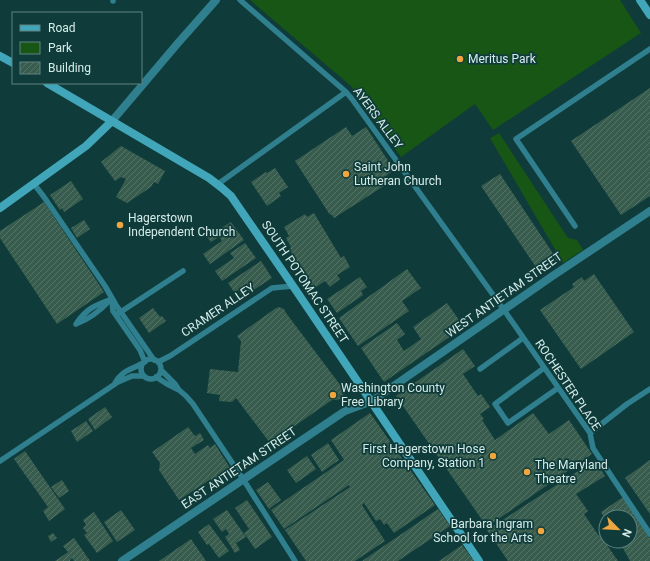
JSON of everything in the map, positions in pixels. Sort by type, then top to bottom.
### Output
[{"type":"main road","points":[[640,0],[650,15]]},
{"type":"main road","points":[[0,56],[12,62]]},
{"type":"main road","name":"SOUTH POTOMAC STREET","points":[[49,84],[209,178],[231,196],[294,286],[479,561]]},
{"type":"main road","points":[[0,208],[86,146],[112,121]]},
{"type":"street","points":[[112,121],[174,47],[216,0]]},
{"type":"street","name":"WEST ANTIETAM STREET","points":[[372,401],[551,277],[650,212]]},
{"type":"street","name":"EAST ANTIETAM STREET","points":[[122,561],[345,411],[372,401]]},
{"type":"lane","name":"AYERS ALLEY","points":[[240,0],[346,92],[373,127],[438,220],[504,310]]},
{"type":"lane","points":[[576,226],[516,139],[650,49]]},
{"type":"lane","points":[[218,184],[346,92]]},
{"type":"lane","points":[[34,184],[105,286],[112,299],[113,311],[118,313],[160,366],[161,370],[179,390]]},
{"type":"lane","points":[[118,313],[183,271]]},
{"type":"lane","name":"CRAMER ALLEY","points":[[114,384],[118,376],[150,359],[156,361],[170,356],[272,288],[294,286]]},
{"type":"lane","points":[[112,299],[102,310],[87,320],[76,324],[83,314],[98,304],[112,299]]},
{"type":"lane","name":"ROCHESTER PLACE","points":[[504,310],[590,433],[593,448],[650,534]]},
{"type":"lane","points":[[118,313],[140,350],[144,363],[141,368],[144,376]]},
{"type":"lane","points":[[480,368],[523,338]]},
{"type":"lane","points":[[544,368],[495,404],[508,423],[558,388]]},
{"type":"lane","points":[[0,462],[114,384],[132,376],[144,376],[152,379],[160,374],[161,370]]},
{"type":"lane","points":[[156,377],[179,390],[193,404],[295,561]]},
{"type":"lane","points":[[590,433],[627,404],[650,389]]},
{"type":"green space","name":"Meritus Park","points":[[250,0],[620,0],[641,33],[493,130],[475,104],[401,157],[351,86]]},
{"type":"green space","points":[[499,133],[568,238],[577,240],[583,250],[563,263],[490,138]]},
{"type":"building","points":[[650,88],[650,196],[621,215],[571,141]]},
{"type":"building","name":"Saint John Lutheran Church","points":[[346,127],[352,136],[366,127],[394,170],[383,178],[387,184],[334,218],[331,214],[330,215],[295,161]]},
{"type":"building","points":[[121,146],[165,171],[158,184],[154,182],[151,187],[127,203],[116,197],[126,179],[121,177],[115,181],[101,162]]},
{"type":"building","points":[[275,168],[288,187],[279,193],[281,196],[267,206],[251,182]]},
{"type":"building","points":[[500,174],[558,261],[540,273],[481,186]]},
{"type":"building","points":[[71,181],[83,199],[64,212],[62,208],[60,210],[50,195]]},
{"type":"building","points":[[44,202],[104,292],[57,324],[0,238],[0,231]]},
{"type":"building","points":[[314,213],[341,258],[344,256],[350,267],[337,275],[340,279],[330,287],[325,281],[313,289],[289,249],[291,247],[286,238],[289,236],[284,227],[305,214],[307,217]]},
{"type":"building","points":[[84,220],[90,229],[77,238],[71,228]]},
{"type":"building","points":[[231,222],[244,240],[210,264],[203,254],[222,241],[219,237],[211,242],[207,237]]},
{"type":"building","points":[[245,243],[256,258],[222,281],[215,271],[234,258],[230,253]]},
{"type":"building","points":[[261,261],[272,278],[243,297],[238,290],[234,292],[228,283]]},
{"type":"building","points":[[407,269],[421,288],[402,301],[409,311],[358,346],[339,318]]},
{"type":"building","points":[[594,274],[634,332],[581,369],[540,310],[574,287],[572,284],[582,277],[584,281]]},
{"type":"building","points":[[360,277],[367,287],[361,291],[363,295],[337,313],[327,299]]},
{"type":"building","points":[[447,303],[464,327],[384,382],[361,348],[397,323],[405,334],[397,340],[404,351],[421,339],[413,327]]},
{"type":"building","points":[[279,307],[284,309],[341,386],[343,389],[343,396],[340,399],[332,400],[270,443],[236,398],[232,402],[219,401],[220,395],[207,393],[210,369],[238,372],[241,341],[237,336]]},
{"type":"building","points":[[153,308],[160,317],[162,316],[166,321],[149,333],[139,318]]},
{"type":"building","points":[[463,349],[475,366],[463,374],[478,396],[481,394],[490,407],[480,414],[484,419],[482,420],[495,440],[533,413],[549,434],[569,420],[592,454],[487,527],[396,396]]},
{"type":"building","points":[[105,407],[112,417],[95,430],[88,419]]},
{"type":"building","points":[[370,413],[435,505],[394,533],[387,523],[384,525],[380,519],[376,521],[364,503],[362,505],[385,541],[355,561],[306,561],[285,530],[350,487],[349,485],[284,529],[271,510],[344,460],[331,440]]},
{"type":"building","points":[[86,421],[93,431],[77,442],[71,431]]},
{"type":"building","points":[[188,427],[195,436],[200,433],[204,440],[191,448],[195,454],[208,445],[210,448],[215,444],[232,471],[214,483],[211,479],[179,500],[159,470],[160,463],[152,452]]},
{"type":"building","points":[[328,443],[339,460],[322,472],[311,455]]},
{"type":"building","points":[[25,451],[65,509],[49,521],[43,511],[48,507],[14,459]]},
{"type":"building","points":[[307,456],[316,469],[296,483],[287,470]]},
{"type":"building","points":[[595,460],[605,476],[576,494],[588,511],[584,514],[598,535],[598,549],[610,549],[618,561],[508,561],[487,530]]},
{"type":"building","points":[[650,460],[650,514],[625,478]]},
{"type":"building","points":[[62,480],[69,491],[59,498],[51,487]]},
{"type":"building","points":[[268,482],[281,500],[269,509],[256,490]]},
{"type":"building","points":[[623,497],[631,509],[605,509]]},
{"type":"building","points":[[247,500],[272,537],[255,549],[244,533],[249,529],[235,508]]},
{"type":"building","points":[[438,509],[450,526],[398,561],[362,561]]},
{"type":"building","points":[[121,510],[135,530],[117,542],[104,522]]},
{"type":"building","points":[[227,510],[246,537],[236,543],[240,550],[235,553],[225,537],[229,534],[226,529],[222,532],[213,519]]},
{"type":"building","points":[[94,512],[113,541],[97,553],[84,535],[87,533],[83,528],[86,525],[83,520]]},
{"type":"building","points":[[638,520],[650,538],[650,561],[630,561],[623,549],[638,549]]},
{"type":"building","points":[[209,524],[229,551],[219,558],[198,532]]},
{"type":"building","points":[[53,533],[57,538],[51,542],[48,536]]},
{"type":"building","points":[[74,538],[90,561],[74,561],[72,558],[70,561],[55,561],[68,552],[63,546]]},
{"type":"building","points":[[191,539],[206,561],[159,561]]},
{"type":"building","points":[[462,545],[474,561],[439,561]]},
{"type":"place","name":"Meritus Park","points":[[460,59]]},
{"type":"place","name":"Saint John Lutheran Church","points":[[346,174]]},
{"type":"place","name":"Hagerstown Independent Church","points":[[120,225]]},
{"type":"place","name":"Washington County Free Library","points":[[333,395]]},
{"type":"place","name":"First Hagerstown Hose Company, Station 1","points":[[493,456]]},
{"type":"place","name":"The Maryland Theatre","points":[[527,472]]},
{"type":"place","name":"Barbara Ingram School for the Arts","points":[[541,531]]}]
